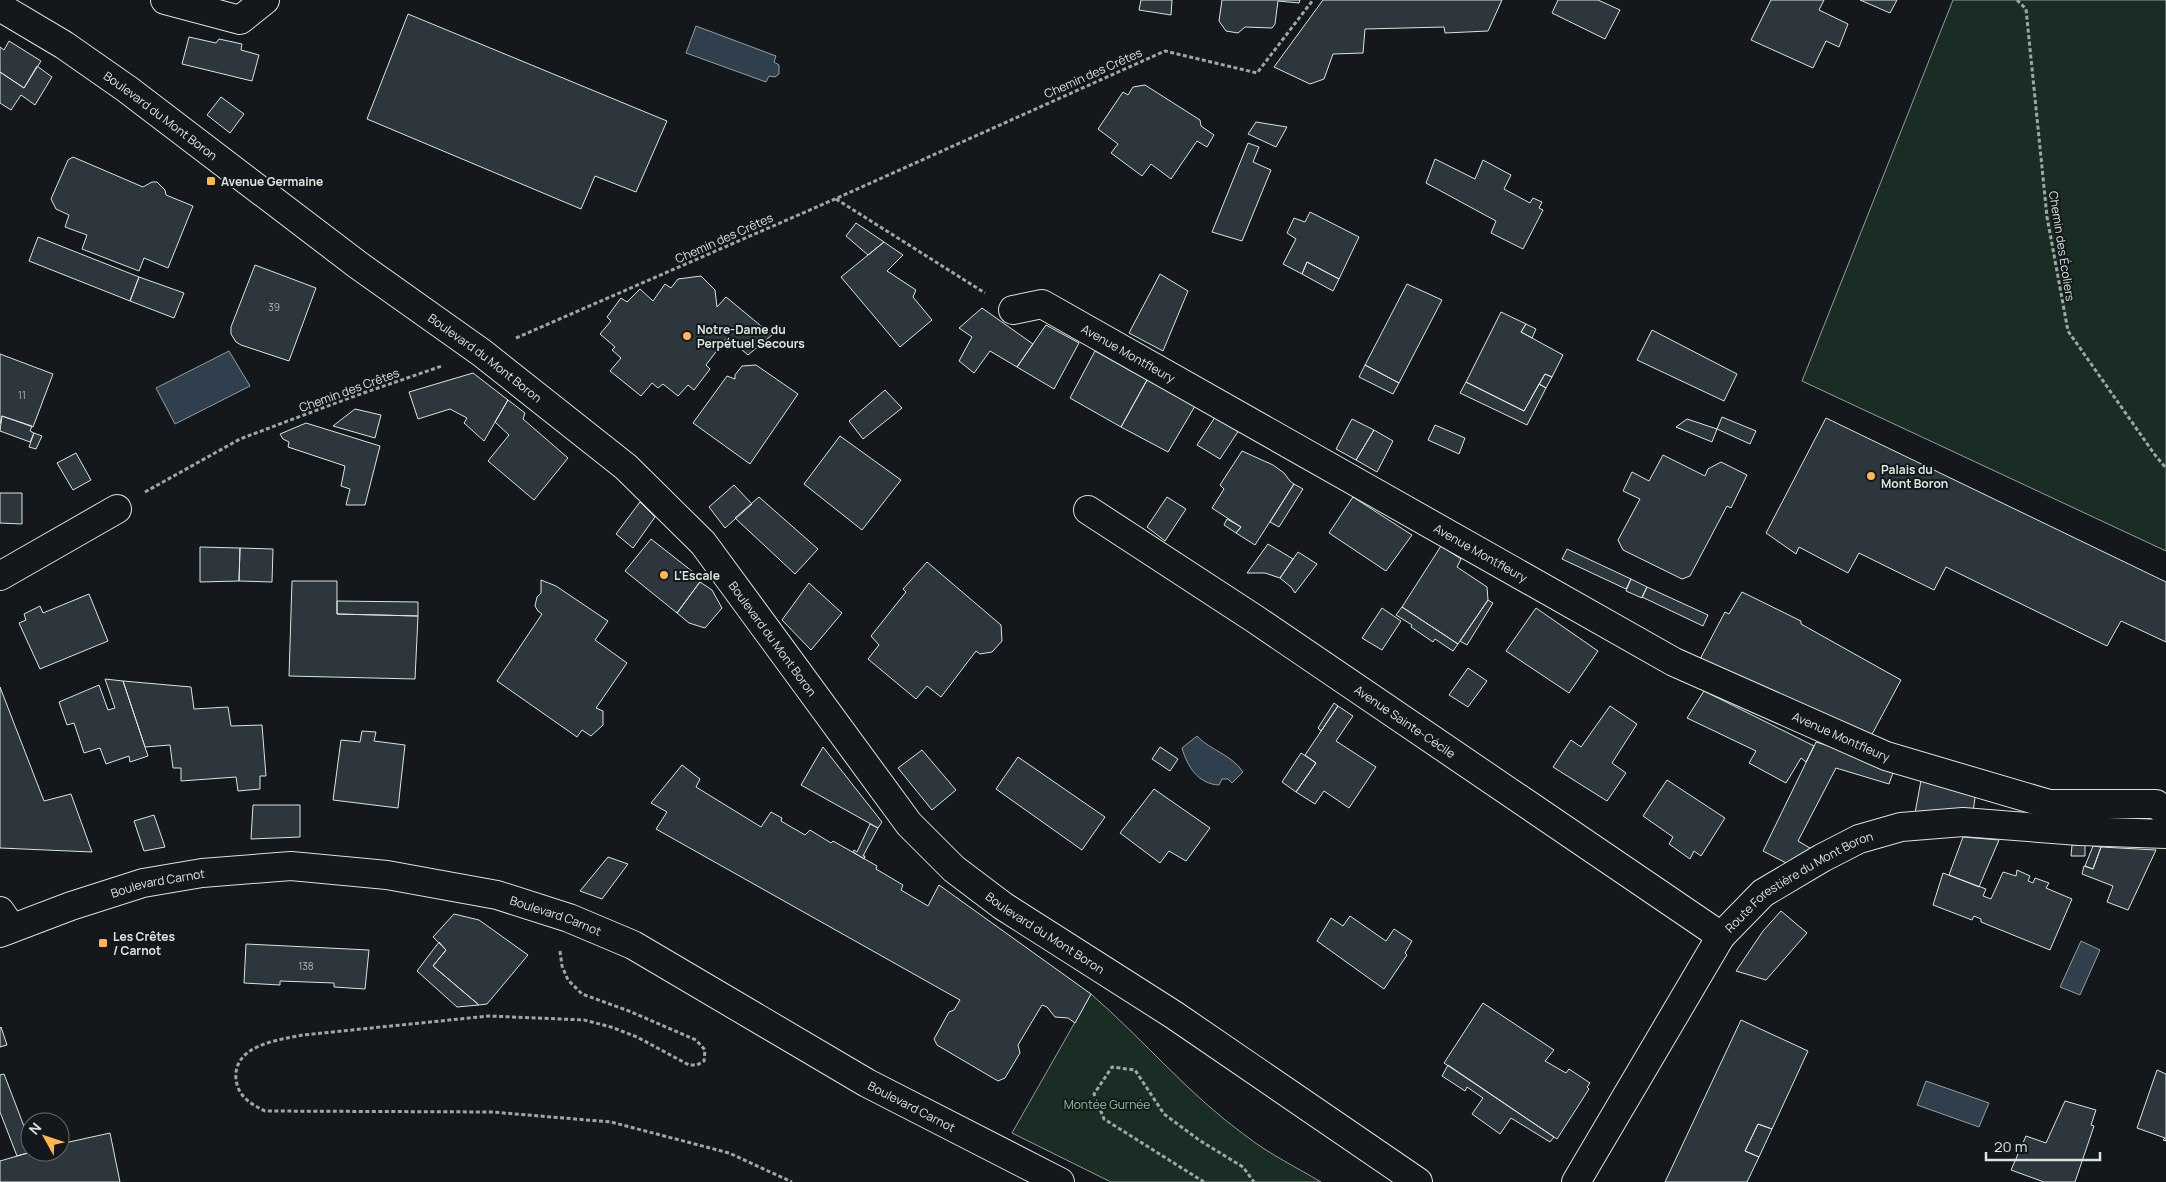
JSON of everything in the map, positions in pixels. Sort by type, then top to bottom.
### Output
[{"type":"street","points":[[165,0],[240,20],[265,0]]},
{"type":"street","name":"Boulevard du Mont Boron","points":[[0,7],[64,45],[127,88],[358,265],[482,353],[626,467],[704,543],[909,824],[954,869],[1004,906],[1174,1016],[1418,1182]]},
{"type":"street","name":"Avenue Montfleury","points":[[1013,310],[1042,304],[1674,662],[1886,756],[2050,804],[2156,804],[2166,812]]},
{"type":"street","points":[[0,576],[117,509]]},
{"type":"street","name":"Avenue Sainte-Cécile","points":[[1088,510],[1255,619],[1721,936]]},
{"type":"street","name":"Route Forestière du Mont Boron","points":[[1576,1182],[1721,936],[1763,893],[1859,839],[1901,827],[1963,822],[2079,831],[2166,834]]},
{"type":"street","name":"Boulevard Carnot","points":[[4,924],[143,883],[202,873],[291,866],[387,875],[497,894],[569,918],[633,945],[867,1083],[1060,1182]]},
{"type":"path","name":"Chemin des Crêtes","points":[[117,509],[240,439],[349,398],[482,353],[835,199],[1165,51],[1257,73],[1313,0]]},
{"type":"path","name":"Chemin des Écoliers","points":[[2017,0],[2026,9],[2047,217],[2068,331],[2155,456],[2166,468]]},
{"type":"path","points":[[835,199],[1013,310]]},
{"type":"path","points":[[569,918],[559,945],[562,966],[568,980],[574,987],[582,994],[629,1011],[696,1040],[705,1050],[704,1061],[698,1065],[689,1065],[637,1037],[611,1027],[584,1020],[490,1016],[303,1035],[279,1040],[255,1048],[242,1057],[236,1070],[236,1082],[240,1093],[254,1106],[265,1112],[492,1112],[611,1122],[729,1153],[792,1182]]},
{"type":"path","points":[[1204,1182],[1104,1119],[1094,1094],[1112,1067],[1134,1070],[1164,1114],[1199,1140],[1243,1167],[1254,1182]]},
{"type":"green space","points":[[1953,0],[2166,0],[2166,551],[1802,381]]},
{"type":"green space","name":"Montée Gurnée","points":[[1091,994],[1225,1120],[1264,1149],[1321,1182],[1111,1182],[1012,1133]]},
{"type":"water","points":[[696,26],[776,56],[774,62],[779,65],[779,74],[775,77],[769,76],[766,82],[686,53]]},
{"type":"water","points":[[229,351],[250,386],[175,424],[156,388]]},
{"type":"water","points":[[1197,736],[1233,761],[1243,772],[1232,783],[1228,779],[1222,779],[1219,785],[1212,784],[1199,778],[1194,773],[1182,748]]},
{"type":"water","points":[[2081,941],[2100,950],[2080,995],[2060,987]]},
{"type":"water","points":[[1926,1081],[1989,1103],[1979,1127],[1917,1105]]},
{"type":"building","points":[[1141,0],[1172,0],[1171,15],[1139,10]]},
{"type":"building","points":[[1222,0],[1300,0],[1299,3],[1278,1],[1275,24],[1272,28],[1245,27],[1238,33],[1226,31],[1219,21]]},
{"type":"building","points":[[1323,0],[1502,0],[1488,31],[1445,33],[1444,27],[1365,29],[1363,53],[1333,54],[1324,79],[1310,84],[1274,67]]},
{"type":"building","points":[[1558,0],[1598,0],[1620,10],[1605,39],[1552,13]]},
{"type":"building","points":[[1771,0],[1824,0],[1819,10],[1848,24],[1839,47],[1826,41],[1813,68],[1751,40]]},
{"type":"building","points":[[1860,0],[1897,0],[1890,13]]},
{"type":"building","points":[[408,14],[667,121],[636,192],[595,176],[581,209],[367,119]]},
{"type":"building","points":[[189,37],[216,43],[219,39],[242,44],[241,50],[259,55],[252,81],[182,64]]},
{"type":"building","points":[[9,41],[41,61],[24,88],[0,72],[0,47],[4,50]]},
{"type":"building","points":[[37,66],[52,77],[35,105],[21,95],[11,110],[0,103],[0,72],[24,88]]},
{"type":"building","points":[[1145,85],[1200,120],[1201,126],[1214,135],[1207,147],[1197,141],[1171,179],[1151,164],[1142,176],[1111,153],[1118,144],[1098,129],[1123,92],[1128,95],[1133,87]]},
{"type":"building","points":[[221,97],[244,114],[230,133],[207,115]]},
{"type":"building","points":[[1256,122],[1287,127],[1276,147],[1248,134]]},
{"type":"building","points":[[1248,143],[1259,147],[1253,162],[1271,170],[1242,241],[1212,232]]},
{"type":"building","points":[[73,157],[143,187],[152,182],[157,182],[165,190],[166,195],[193,206],[168,268],[144,258],[139,271],[82,249],[87,235],[65,227],[69,215],[56,209],[51,199],[68,160]]},
{"type":"building","points":[[1435,159],[1475,179],[1483,160],[1511,175],[1504,189],[1530,203],[1533,198],[1542,202],[1539,208],[1543,210],[1523,249],[1491,233],[1496,221],[1426,183]]},
{"type":"building","points":[[1310,212],[1359,237],[1339,279],[1307,262],[1302,274],[1283,264],[1296,239],[1287,233],[1294,218],[1305,222]]},
{"type":"building","points":[[856,223],[884,242],[868,255],[846,236]]},
{"type":"building","points":[[38,237],[139,277],[130,301],[29,261]]},
{"type":"building","points":[[884,242],[903,255],[887,271],[916,290],[913,297],[932,320],[900,347],[841,277]]},
{"type":"building","points":[[1307,262],[1339,279],[1333,291],[1302,274]]},
{"type":"building","points":[[255,265],[316,288],[289,361],[241,345],[236,342],[231,334],[231,327]]},
{"type":"building","points":[[1160,274],[1188,291],[1163,351],[1129,333]]},
{"type":"building","name":"Notre-Dame du Perpétuel Secours","points":[[701,276],[715,290],[717,307],[726,297],[772,335],[748,355],[727,337],[706,365],[710,369],[694,390],[688,385],[678,396],[663,384],[658,388],[652,383],[641,396],[610,371],[621,358],[612,350],[615,347],[600,334],[611,321],[607,317],[621,298],[627,302],[640,289],[653,301],[665,284],[671,288],[678,279]]},
{"type":"building","points":[[139,277],[184,293],[174,318],[130,301]]},
{"type":"building","points":[[1407,284],[1442,300],[1399,383],[1365,365]]},
{"type":"building","points":[[982,308],[1033,344],[1017,367],[990,351],[974,373],[959,361],[972,337],[959,328]]},
{"type":"building","points":[[1501,312],[1526,324],[1521,332],[1563,355],[1552,377],[1545,374],[1524,411],[1466,382]]},
{"type":"building","points":[[1526,324],[1536,329],[1532,338],[1521,332]]},
{"type":"building","points":[[1046,325],[1079,343],[1054,389],[1017,367]]},
{"type":"building","points":[[1652,330],[1737,374],[1724,401],[1637,360]]},
{"type":"building","points":[[1095,351],[1147,380],[1121,427],[1070,398]]},
{"type":"building","points":[[0,354],[53,374],[33,427],[2,416],[0,424]]},
{"type":"building","points":[[756,365],[798,394],[750,464],[693,423],[727,376],[735,379],[735,375],[742,366]]},
{"type":"building","points":[[1365,365],[1399,383],[1393,394],[1359,377]]},
{"type":"building","points":[[473,373],[508,400],[484,441],[464,423],[467,418],[450,409],[418,419],[409,392]]},
{"type":"building","points":[[1545,374],[1552,377],[1546,388],[1539,384]]},
{"type":"building","points":[[1147,380],[1195,406],[1168,452],[1121,427]]},
{"type":"building","points":[[1466,382],[1524,411],[1539,384],[1546,388],[1527,425],[1460,393]]},
{"type":"building","points":[[885,390],[902,408],[863,439],[849,421]]},
{"type":"building","points":[[508,400],[525,413],[523,419],[568,458],[534,500],[488,461],[509,435],[495,422]]},
{"type":"building","points":[[355,409],[381,415],[375,438],[333,426]]},
{"type":"building","points":[[1219,411],[1243,424],[1220,459],[1197,445]]},
{"type":"building","points":[[2,416],[32,426],[30,431],[34,433],[30,442],[0,431]]},
{"type":"building","points":[[1722,417],[1756,431],[1750,444],[1717,429]]},
{"type":"building","name":"Palais du Mont Boron","points":[[1826,418],[2166,582],[2166,642],[2121,621],[2107,646],[1946,567],[1934,590],[1859,553],[1848,573],[1799,547],[1796,554],[1766,533]]},
{"type":"building","points":[[1352,419],[1374,430],[1356,460],[1336,449]]},
{"type":"building","points":[[1687,419],[1717,429],[1712,442],[1676,427]]},
{"type":"building","points":[[306,423],[380,446],[365,505],[346,505],[350,489],[341,486],[345,466],[288,447],[289,442],[283,439],[280,434]]},
{"type":"building","points":[[1435,425],[1465,438],[1459,454],[1428,440]]},
{"type":"building","points":[[1374,430],[1393,441],[1377,472],[1356,460]]},
{"type":"building","points":[[34,433],[42,436],[36,449],[29,447]]},
{"type":"building","points":[[840,436],[901,480],[862,530],[804,484]]},
{"type":"building","points":[[1242,451],[1273,465],[1294,484],[1255,545],[1236,533],[1241,527],[1212,508],[1224,489],[1220,485]]},
{"type":"building","points":[[76,453],[91,480],[73,490],[57,463]]},
{"type":"building","points":[[1663,455],[1705,476],[1708,469],[1721,462],[1747,475],[1731,508],[1727,506],[1690,576],[1682,579],[1623,550],[1618,540],[1640,499],[1623,491],[1632,472],[1649,481]]},
{"type":"building","points":[[1294,484],[1303,489],[1279,527],[1270,522]]},
{"type":"building","points":[[734,485],[752,504],[725,528],[709,507]]},
{"type":"building","points":[[0,493],[22,493],[22,524],[0,523]]},
{"type":"building","points":[[759,497],[818,549],[795,574],[735,518]]},
{"type":"building","points":[[1167,497],[1186,509],[1165,541],[1147,527]]},
{"type":"building","points":[[1353,497],[1412,535],[1386,571],[1329,533]]},
{"type":"building","points":[[640,502],[655,517],[633,548],[616,534]]},
{"type":"building","points":[[1227,519],[1241,527],[1236,533],[1224,525]]},
{"type":"building","name":"L'Escale","points":[[651,539],[702,579],[677,613],[625,571]]},
{"type":"building","points":[[1268,544],[1293,559],[1280,578],[1265,573],[1247,573]]},
{"type":"building","points":[[1441,546],[1461,559],[1457,567],[1487,587],[1488,600],[1458,644],[1402,607]]},
{"type":"building","points":[[200,547],[240,548],[239,581],[200,582]]},
{"type":"building","points":[[240,548],[273,549],[272,582],[239,581]]},
{"type":"building","points":[[1567,549],[1631,579],[1626,589],[1562,559]]},
{"type":"building","points":[[1298,552],[1317,564],[1295,593],[1280,578]]},
{"type":"building","points":[[927,562],[1001,625],[1002,641],[992,652],[980,654],[976,651],[941,697],[927,686],[916,699],[868,659],[879,645],[871,636],[906,592],[903,589]]},
{"type":"building","points":[[1631,579],[1647,587],[1642,598],[1626,591]]},
{"type":"building","points":[[541,580],[556,586],[608,621],[595,640],[627,663],[596,708],[603,711],[603,725],[591,736],[582,730],[577,737],[497,681],[542,614],[535,606],[537,597],[541,593]]},
{"type":"building","points":[[292,581],[337,581],[337,614],[418,616],[415,679],[289,676]]},
{"type":"building","points":[[700,582],[712,590],[722,608],[705,628],[689,623],[677,613]]},
{"type":"building","points":[[809,583],[842,613],[811,650],[782,620]]},
{"type":"building","points":[[1647,587],[1708,615],[1703,626],[1642,597]]},
{"type":"building","points":[[1742,592],[1801,621],[1801,624],[1901,680],[1869,740],[1699,661],[1725,612],[1729,614]]},
{"type":"building","points":[[89,594],[108,641],[40,669],[19,623],[26,620],[24,614],[40,606],[43,613]]},
{"type":"building","points":[[1488,600],[1493,603],[1467,645],[1460,641]]},
{"type":"building","points":[[337,601],[418,602],[418,616],[337,614]]},
{"type":"building","points":[[1402,607],[1458,644],[1453,651],[1435,639],[1433,642],[1396,615]]},
{"type":"building","points":[[1382,608],[1401,621],[1382,650],[1362,638]]},
{"type":"building","points":[[1536,608],[1598,651],[1569,693],[1506,651]]},
{"type":"building","points":[[1468,668],[1487,681],[1468,707],[1449,695]]},
{"type":"building","points":[[105,679],[123,681],[148,756],[130,762],[129,756],[106,764],[100,748],[84,753],[74,723],[67,725],[59,702],[99,685],[108,710],[115,708]]},
{"type":"building","points":[[123,681],[191,687],[194,709],[228,707],[231,726],[262,725],[266,776],[260,776],[260,789],[238,791],[236,777],[181,781],[181,768],[173,768],[170,745],[145,747]]},
{"type":"building","points":[[0,687],[44,801],[71,794],[92,852],[0,848]]},
{"type":"building","points":[[1704,691],[1814,746],[1806,762],[1801,758],[1786,783],[1749,763],[1756,751],[1687,718]]},
{"type":"building","points":[[1334,703],[1338,706],[1321,731],[1318,728]]},
{"type":"building","points":[[1338,706],[1353,716],[1336,741],[1376,767],[1349,808],[1324,791],[1315,804],[1296,792],[1316,763],[1305,755]]},
{"type":"building","points":[[1610,706],[1637,724],[1612,763],[1626,773],[1607,801],[1553,767],[1571,740],[1581,747]]},
{"type":"building","points":[[362,731],[376,732],[374,741],[405,745],[398,808],[333,800],[341,740],[360,742]]},
{"type":"building","points":[[1816,742],[1895,767],[1889,784],[1836,768],[1798,841],[1815,851],[1792,866],[1763,851]]},
{"type":"building","points":[[823,747],[882,822],[878,828],[801,785]]},
{"type":"building","points":[[1160,747],[1178,759],[1170,771],[1152,759]]},
{"type":"building","points":[[922,750],[956,790],[932,810],[898,768]]},
{"type":"building","points":[[1301,753],[1316,763],[1296,792],[1282,782]]},
{"type":"building","points":[[1018,757],[1105,817],[1082,850],[996,789]]},
{"type":"building","points":[[682,765],[700,779],[696,787],[761,827],[771,812],[782,818],[781,821],[805,835],[810,830],[831,843],[833,841],[877,866],[876,869],[903,885],[901,890],[928,906],[939,885],[1091,994],[1075,1023],[1068,1018],[1055,1017],[1047,1007],[1042,1005],[1018,1045],[1020,1053],[1005,1078],[998,1081],[937,1045],[934,1039],[949,1012],[954,1010],[960,1000],[656,829],[667,812],[651,803]]},
{"type":"building","points":[[1922,775],[1976,791],[1973,812],[1915,813]]},
{"type":"building","points":[[1667,780],[1725,818],[1701,856],[1694,851],[1690,859],[1669,844],[1673,837],[1643,816]]},
{"type":"building","points":[[1154,789],[1210,828],[1186,861],[1169,851],[1160,863],[1120,833]]},
{"type":"building","points":[[253,805],[300,805],[300,837],[251,839]]},
{"type":"building","points":[[154,815],[165,847],[144,851],[134,821]]},
{"type":"building","points":[[870,824],[878,828],[863,856],[865,856],[864,859],[853,852],[854,850],[857,852]]},
{"type":"building","points":[[1963,837],[1999,840],[1979,887],[1949,875]]},
{"type":"building","points":[[2072,845],[2085,845],[2085,856],[2071,856]]},
{"type":"building","points":[[2093,846],[2101,847],[2093,869],[2085,866]]},
{"type":"building","points":[[2101,847],[2156,850],[2128,910],[2107,902],[2113,886],[2082,874],[2084,866],[2093,869]]},
{"type":"building","points":[[608,857],[628,864],[602,899],[580,891]]},
{"type":"building","points":[[2017,870],[2030,876],[2028,881],[2033,883],[2035,878],[2049,883],[2046,888],[2072,899],[2050,950],[1981,922],[1981,919],[1974,916],[1972,920],[1933,905],[1943,873],[1986,889],[1983,896],[1991,899],[2003,872],[2016,876]]},
{"type":"building","points":[[1781,911],[1807,933],[1766,980],[1736,971],[1763,931]]},
{"type":"building","points":[[454,914],[479,920],[528,955],[487,1004],[479,1005],[433,966],[446,950],[433,937]]},
{"type":"building","points":[[1350,916],[1386,941],[1394,929],[1412,941],[1405,953],[1407,955],[1384,989],[1317,941],[1331,918],[1343,926]]},
{"type":"building","points":[[439,942],[446,950],[433,966],[479,1005],[457,1007],[417,971]]},
{"type":"building","points":[[246,944],[369,950],[365,989],[334,987],[334,983],[280,981],[280,985],[244,983]]},
{"type":"building","points":[[1483,1003],[1554,1050],[1545,1061],[1566,1073],[1569,1069],[1590,1083],[1587,1087],[1589,1089],[1557,1139],[1444,1063]]},
{"type":"building","points":[[1741,1020],[1808,1051],[1772,1129],[1758,1124],[1745,1151],[1759,1157],[1747,1182],[1665,1182]]},
{"type":"building","points":[[0,1028],[7,1045],[0,1047]]},
{"type":"building","points":[[1448,1065],[1554,1137],[1550,1142],[1511,1118],[1500,1134],[1472,1114],[1483,1098],[1467,1087],[1465,1091],[1442,1076]]},
{"type":"building","points":[[2157,1070],[2166,1074],[2166,1141],[2163,1140],[2165,1138],[2137,1128]]},
{"type":"building","points":[[4,1074],[20,1116],[20,1155],[17,1156],[0,1112],[0,1075]]},
{"type":"building","points":[[2065,1101],[2096,1110],[2091,1125],[2094,1126],[2075,1182],[2044,1182],[2011,1170],[2026,1136],[2046,1143]]},
{"type":"building","points":[[1758,1124],[1772,1129],[1759,1157],[1745,1151]]},
{"type":"building","points":[[110,1133],[120,1182],[0,1182],[0,1161],[20,1155],[20,1162],[70,1162],[70,1142]]},
{"type":"place","name":"Avenue Germaine","points":[[211,181]]},
{"type":"place","name":"Notre-Dame du Perpétuel Secours","points":[[687,336]]},
{"type":"place","name":"Palais du Mont Boron","points":[[1871,476]]},
{"type":"place","name":"L'Escale","points":[[664,575]]},
{"type":"place","name":"Les Crêtes / Carnot","points":[[103,943]]}]
